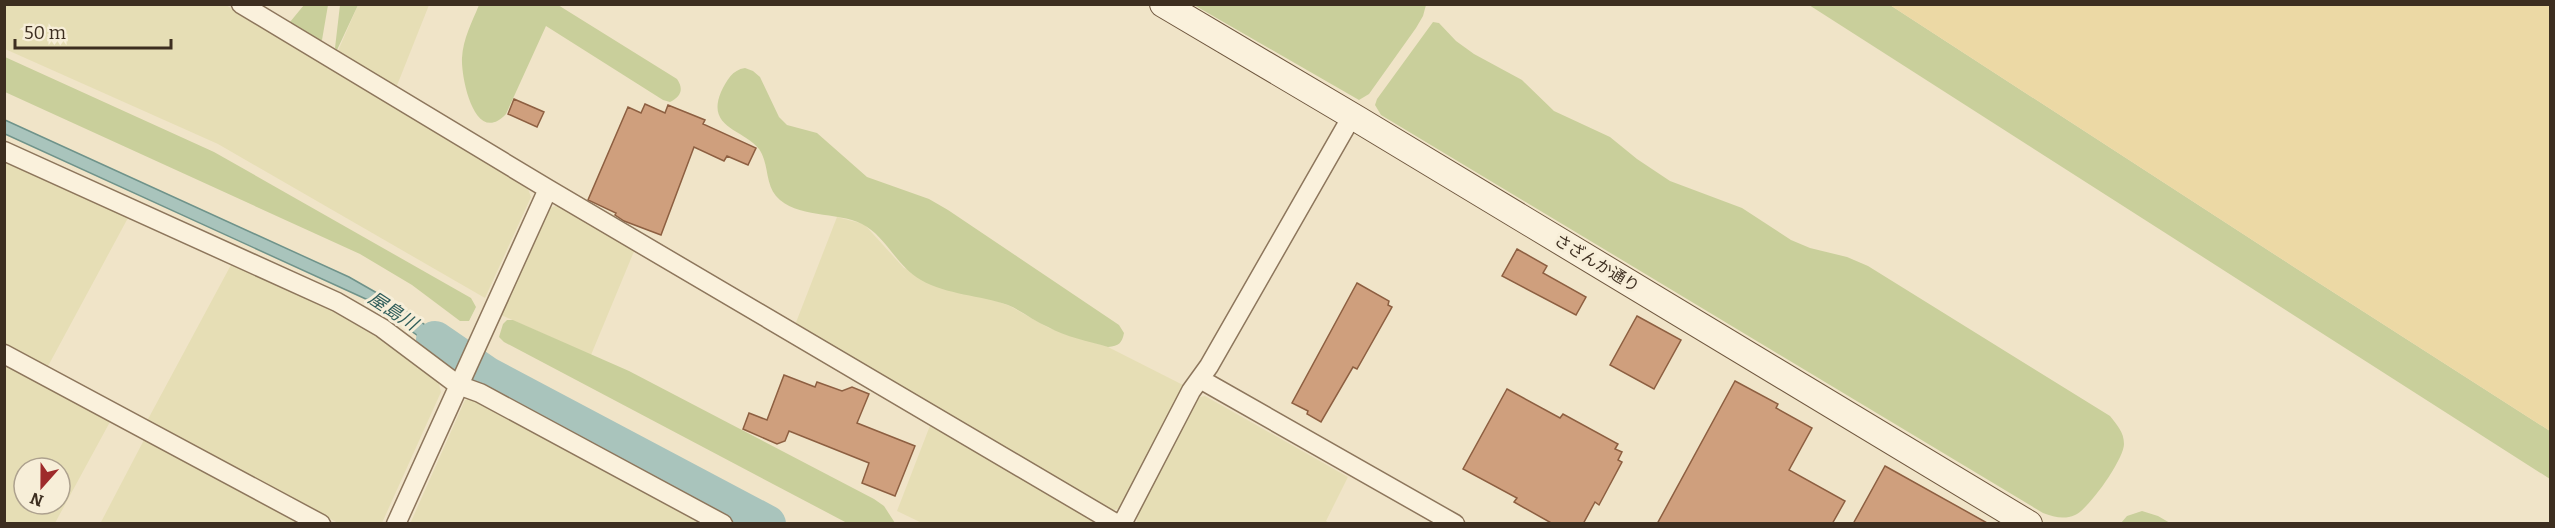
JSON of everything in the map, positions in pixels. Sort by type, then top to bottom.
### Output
[{"type":"street","points":[[241,4],[548,189],[1117,524]]},
{"type":"street","name":"さざんか通り","points":[[1163,4],[2030,524]]},
{"type":"street","points":[[1122,524],[1191,391],[1352,116]]},
{"type":"street","points":[[4,151],[337,302],[382,328],[459,381],[723,524]]},
{"type":"street","points":[[396,524],[548,189]]},
{"type":"street","points":[[4,354],[321,524]]},
{"type":"street","points":[[1200,379],[1455,524]]},
{"type":"shaded area","points":[[5,5],[226,5],[527,186],[531,197],[485,298],[218,144],[5,49]]},
{"type":"shaded area","points":[[358,5],[429,5],[396,88],[337,53]]},
{"type":"shaded area","points":[[4,159],[129,216],[47,368],[5,345]]},
{"type":"shaded area","points":[[559,205],[635,249],[591,355],[501,315],[549,208]]},
{"type":"shaded area","points":[[837,217],[864,224],[904,268],[1010,306],[1049,328],[1108,347],[1185,386],[1121,508],[1111,511],[795,325]]},
{"type":"shaded area","points":[[232,263],[333,309],[377,334],[438,380],[441,392],[382,523],[338,523],[147,421]]},
{"type":"shaded area","points":[[4,363],[111,420],[72,492],[72,456],[12,456],[12,516],[59,516],[55,523],[5,523]]},
{"type":"shaded area","points":[[1205,396],[1348,477],[1326,521],[1329,523],[1138,524],[1135,516],[1196,398]]},
{"type":"shaded area","points":[[475,397],[710,524],[410,524],[465,400]]},
{"type":"shaded area","points":[[931,423],[1102,523],[922,523],[897,511]]},
{"type":"shaded area","points":[[145,438],[305,524],[100,524]]},
{"type":"green space","points":[[304,5],[328,5],[322,40],[318,40],[290,22]]},
{"type":"green space","points":[[340,5],[358,5],[337,50],[335,48]]},
{"type":"green space","points":[[479,5],[558,5],[677,79],[680,92],[677,98],[670,102],[663,100],[546,26],[506,114],[495,122],[486,122],[478,116],[472,106],[462,68],[464,44]]},
{"type":"green space","points":[[1194,5],[1426,5],[1416,28],[1369,94],[1359,100]]},
{"type":"green space","points":[[1809,5],[1890,5],[2550,431],[2550,479]]},
{"type":"green space","points":[[1433,22],[1439,23],[1456,41],[1474,54],[1522,80],[1554,111],[1610,137],[1670,181],[1742,208],[1791,240],[1810,248],[1847,257],[1868,266],[2110,416],[2121,432],[2124,444],[2118,461],[2105,483],[2089,503],[2075,515],[2059,517],[2043,513],[1381,115],[1375,105],[1377,99]]},
{"type":"green space","points":[[5,57],[214,152],[471,298],[476,307],[469,321],[460,321],[412,285],[360,254],[5,92]]},
{"type":"green space","points":[[745,68],[760,77],[779,117],[787,125],[817,133],[867,177],[929,199],[948,210],[1119,325],[1124,333],[1121,342],[1108,347],[1077,338],[1038,322],[1008,305],[931,285],[905,267],[878,236],[862,224],[841,217],[805,212],[784,203],[773,191],[759,149],[722,121],[718,113],[718,104],[725,83],[733,73]]},
{"type":"green space","points":[[507,320],[513,320],[629,371],[874,499],[884,506],[895,523],[847,523],[504,342],[499,337],[503,324]]},
{"type":"green space","points":[[2142,511],[2170,523],[2121,523],[2127,516]]},
{"type":"sand","points":[[1890,5],[2550,5],[2550,431],[2294,267]]},
{"type":"water","points":[[5,120],[349,277],[398,305],[471,359],[464,369],[368,300],[5,134]]},
{"type":"building","points":[[514,99],[544,112],[537,127],[508,114]]},
{"type":"building","points":[[645,104],[665,113],[668,105],[705,120],[703,124],[756,148],[748,165],[727,156],[724,161],[694,147],[661,235],[624,221],[615,215],[616,213],[588,200],[628,107],[641,113]]},
{"type":"building","points":[[1517,249],[1547,266],[1543,273],[1586,297],[1576,315],[1502,276]]},
{"type":"building","points":[[1357,283],[1389,301],[1388,305],[1392,307],[1357,369],[1353,367],[1321,422],[1307,414],[1308,411],[1292,403]]},
{"type":"building","points":[[1637,316],[1681,340],[1654,389],[1610,365]]},
{"type":"building","points":[[784,375],[815,387],[817,382],[842,391],[852,387],[869,394],[857,423],[915,446],[895,496],[862,483],[869,463],[789,431],[785,441],[777,444],[743,429],[749,413],[767,420]]},
{"type":"building","points":[[1735,381],[1778,404],[1776,408],[1812,428],[1789,470],[1845,501],[1832,524],[1657,524]]},
{"type":"building","points":[[1507,389],[1560,418],[1563,414],[1618,444],[1615,449],[1622,452],[1618,460],[1622,462],[1599,505],[1595,502],[1583,524],[1553,524],[1514,502],[1517,498],[1463,469]]},
{"type":"building","points":[[1885,466],[1989,524],[1853,524]]},
{"type":"waterway","name":"屋島川","points":[[435,340],[486,375],[767,524]]}]
